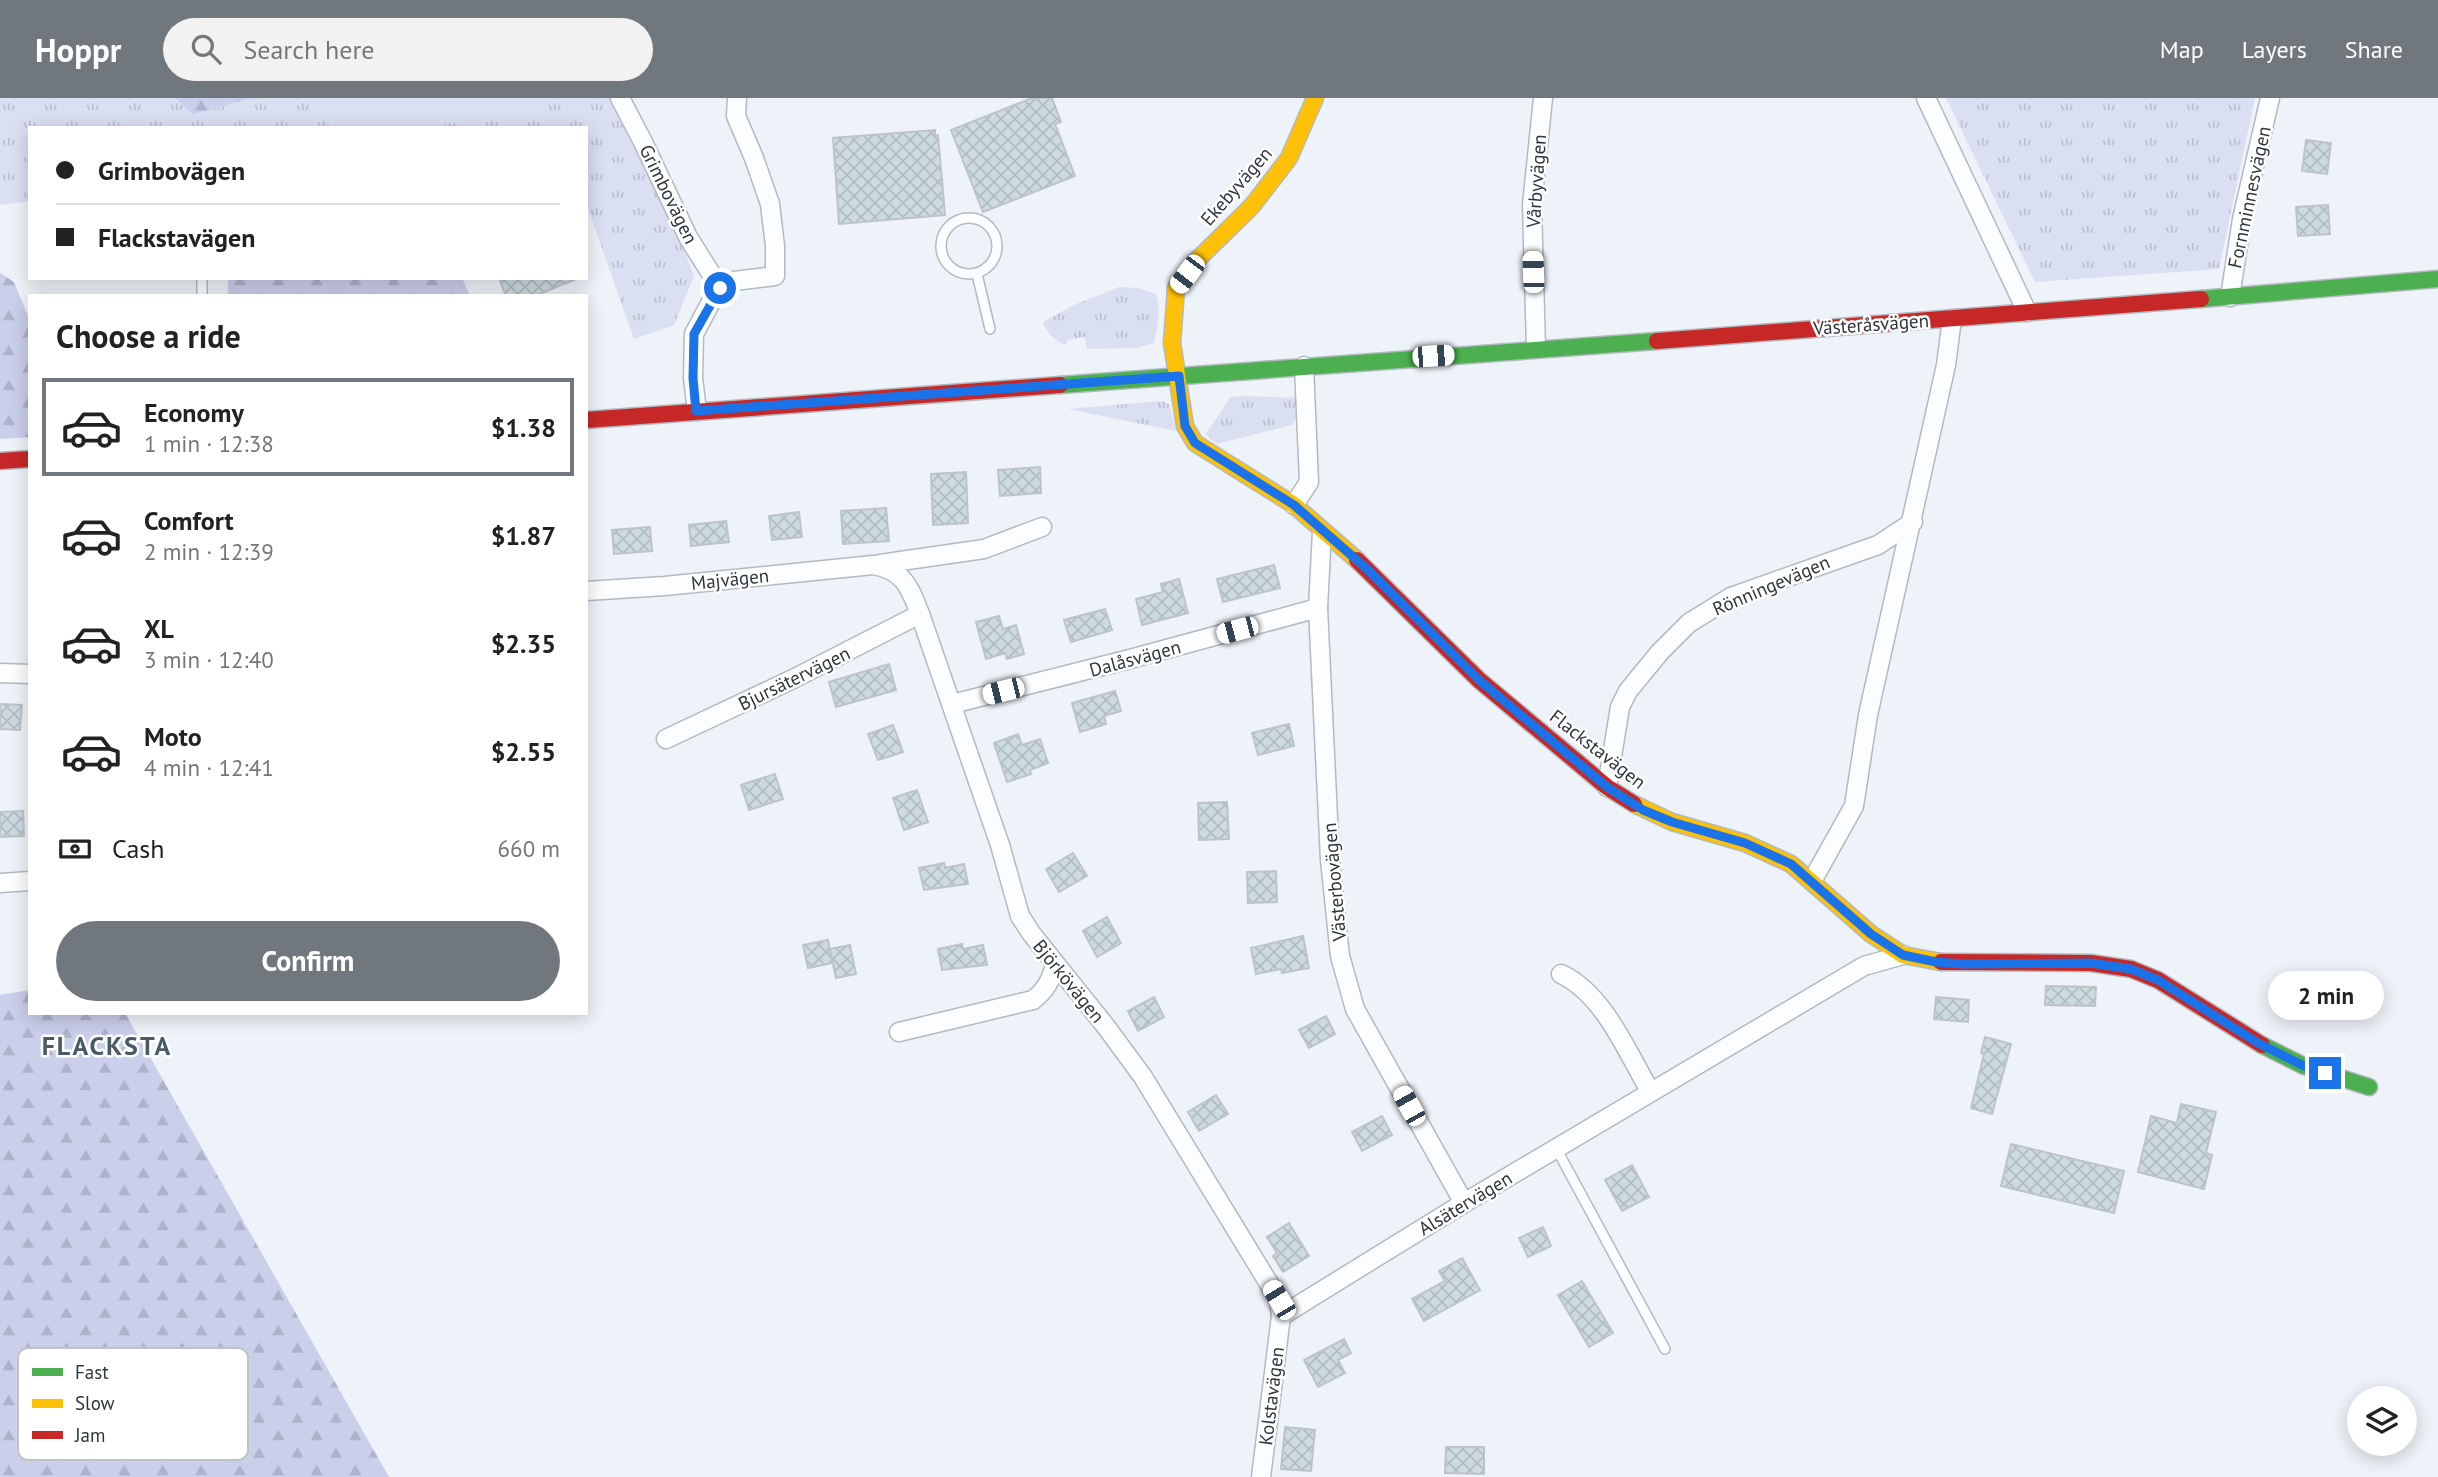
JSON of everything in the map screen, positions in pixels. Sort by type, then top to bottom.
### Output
[{"type":"street","name":"Grimbovägen","points":[[620,98],[688,237],[720,288]]},
{"type":"street","points":[[696,411],[693,378],[694,334],[720,288],[734,281],[775,276],[770,204],[736,116],[737,98]]},
{"type":"street","name":"Ekebyvägen","points":[[1179,376],[1172,343],[1176,288],[1197,260],[1252,206],[1289,159],[1315,98]]},
{"type":"street","name":"Vårbyvägen","points":[[1536,348],[1532,205],[1543,98]]},
{"type":"street","points":[[1927,98],[2027,312]]},
{"type":"street","name":"Fornminnesvägen","points":[[2231,297],[2242,219],[2270,98]]},
{"type":"street","name":"Västeråsvägen","points":[[588,419],[2231,297],[2438,279]]},
{"type":"street","points":[[1812,881],[1854,806],[1868,715],[1913,522],[1946,365],[1952,318]]},
{"type":"street","points":[[1294,505],[1309,482],[1304,366]]},
{"type":"street","name":"Flackstavägen","points":[[1179,376],[1185,426],[1195,443],[1294,505],[1367,569],[1479,680],[1607,787],[1643,810],[1672,822],[1745,843],[1791,864],[1871,934],[1903,955],[1963,964],[2091,963],[2131,969],[2158,980],[2258,1043],[2304,1066],[2369,1087]]},
{"type":"street","points":[[0,461],[28,459]]},
{"type":"street","name":"Rönningevägen","points":[[1607,787],[1620,707],[1628,691],[1689,623],[1741,593],[1878,545],[1913,522]]},
{"type":"street","name":"Majvägen","points":[[588,591],[665,586],[955,555],[984,549],[1042,527]]},
{"type":"street","name":"Västerbovägen","points":[[1322,531],[1318,608],[1331,860],[1340,956],[1355,1009],[1464,1203]]},
{"type":"street","points":[[873,565],[887,567],[900,575],[912,593],[920,614]]},
{"type":"street","name":"Dalåsvägen","points":[[951,704],[1130,660],[1318,608]]},
{"type":"street","name":"Björkövägen","points":[[920,614],[1000,845],[1020,916],[1143,1077],[1279,1300],[1281,1316]]},
{"type":"street","name":"Bjursätervägen","points":[[666,739],[793,679],[920,614]]},
{"type":"street","points":[[0,673],[28,674]]},
{"type":"street","points":[[0,883],[28,881]]},
{"type":"street","name":"Alsätervägen","points":[[1281,1316],[1650,1091],[1864,966],[1903,955]]},
{"type":"street","points":[[899,1032],[1033,1000],[1043,992],[1055,965]]},
{"type":"street","points":[[1561,974],[1578,982],[1596,999],[1650,1091]]},
{"type":"street","name":"Kolstavägen","points":[[1261,1477],[1281,1316]]},
{"type":"lane","points":[[976,218],[986,223],[993,231],[997,252],[992,262],[977,274],[963,273],[945,260],[942,239],[954,221],[976,218]]},
{"type":"lane","points":[[977,274],[990,330]]},
{"type":"lane","points":[[1556,1148],[1665,1349]]},
{"type":"green space","points":[[0,98],[175,98],[193,115],[252,98],[616,98],[673,220],[694,276],[674,325],[634,339],[588,209],[588,126],[28,126],[28,201],[0,205]]},
{"type":"green space","points":[[175,98],[252,98],[193,115]]},
{"type":"green space","points":[[324,98],[518,98],[520,113],[433,126],[329,126]]},
{"type":"green space","points":[[1946,98],[2255,98],[2219,269],[2035,282]]},
{"type":"green space","points":[[0,273],[14,282],[28,316],[28,437],[0,439]]},
{"type":"green space","points":[[228,280],[463,280],[469,294],[228,294]]},
{"type":"green space","points":[[1119,287],[1138,288],[1156,294],[1159,313],[1154,343],[1137,348],[1087,349],[1085,337],[1068,340],[1066,345],[1055,339],[1046,329],[1043,322],[1074,305]]},
{"type":"green space","points":[[1230,397],[1299,398],[1304,404],[1292,425],[1216,444],[1206,434]]},
{"type":"green space","points":[[1162,401],[1169,404],[1176,431],[1068,409]]},
{"type":"green space","points":[[28,990],[28,1015],[126,1015],[389,1477],[0,1477],[0,995]]},
{"type":"building","points":[[1032,98],[1052,98],[1061,122],[1055,124],[1075,176],[983,212],[951,130]]},
{"type":"building","points":[[935,130],[935,136],[938,135],[945,215],[839,224],[833,138]]},
{"type":"building","points":[[2306,140],[2331,143],[2327,174],[2302,171]]},
{"type":"building","points":[[2328,205],[2330,234],[2298,236],[2296,207]]},
{"type":"building","points":[[500,280],[574,280],[540,294],[505,294]]},
{"type":"building","points":[[1040,467],[1041,493],[1000,496],[998,470]]},
{"type":"building","points":[[966,472],[968,523],[933,525],[931,474]]},
{"type":"building","points":[[886,508],[889,541],[843,544],[841,511]]},
{"type":"building","points":[[799,512],[802,537],[772,540],[769,516]]},
{"type":"building","points":[[726,521],[729,542],[691,546],[689,525]]},
{"type":"building","points":[[650,527],[652,551],[614,554],[612,530]]},
{"type":"building","points":[[1274,565],[1280,588],[1223,602],[1217,579]]},
{"type":"building","points":[[1179,579],[1188,613],[1142,625],[1136,599],[1163,592],[1161,584]]},
{"type":"building","points":[[1105,609],[1112,630],[1071,642],[1064,620]]},
{"type":"building","points":[[999,616],[1003,629],[1016,625],[1024,654],[1007,659],[1005,653],[986,659],[976,622]]},
{"type":"building","points":[[889,664],[896,690],[836,707],[829,682]]},
{"type":"building","points":[[1115,691],[1121,711],[1104,716],[1106,724],[1080,732],[1072,703]]},
{"type":"building","points":[[0,704],[22,705],[20,730],[0,729]]},
{"type":"building","points":[[1289,724],[1294,746],[1258,755],[1252,733]]},
{"type":"building","points":[[893,725],[903,752],[878,760],[868,734]]},
{"type":"building","points":[[1018,734],[1022,745],[1040,739],[1048,763],[1030,770],[1031,774],[1007,782],[994,743]]},
{"type":"building","points":[[775,774],[783,799],[749,810],[741,785]]},
{"type":"building","points":[[917,790],[928,822],[904,830],[893,798]]},
{"type":"building","points":[[1227,802],[1229,839],[1199,840],[1198,803]]},
{"type":"building","points":[[23,811],[24,836],[0,837],[0,812]]},
{"type":"building","points":[[1073,853],[1087,876],[1059,892],[1046,869]]},
{"type":"building","points":[[944,863],[945,868],[964,864],[968,884],[924,890],[919,868]]},
{"type":"building","points":[[1276,871],[1277,902],[1248,903],[1247,872]]},
{"type":"building","points":[[1107,917],[1121,943],[1097,957],[1083,931]]},
{"type":"building","points":[[1303,936],[1309,968],[1282,973],[1281,969],[1256,974],[1251,948]]},
{"type":"building","points":[[828,940],[832,963],[808,968],[803,945]]},
{"type":"building","points":[[962,944],[963,949],[983,945],[987,965],[942,970],[938,949]]},
{"type":"building","points":[[850,945],[856,974],[836,978],[830,949]]},
{"type":"building","points":[[2046,986],[2096,987],[2095,1006],[2045,1005]]},
{"type":"building","points":[[1154,997],[1164,1017],[1138,1031],[1128,1011]]},
{"type":"building","points":[[1936,997],[1969,1000],[1968,1022],[1934,1019]]},
{"type":"building","points":[[1326,1016],[1335,1034],[1309,1048],[1299,1030]]},
{"type":"building","points":[[1985,1037],[2011,1044],[1992,1114],[1971,1108],[1984,1054],[1981,1053]]},
{"type":"building","points":[[1216,1095],[1228,1114],[1199,1131],[1188,1112]]},
{"type":"building","points":[[2181,1104],[2216,1112],[2206,1153],[2212,1155],[2204,1189],[2138,1172],[2151,1116],[2177,1123]]},
{"type":"building","points":[[1382,1116],[1392,1135],[1362,1151],[1352,1132]]},
{"type":"building","points":[[2011,1144],[2124,1171],[2114,1213],[2001,1186]]},
{"type":"building","points":[[1632,1165],[1649,1197],[1622,1211],[1605,1180]]},
{"type":"building","points":[[1289,1223],[1309,1256],[1283,1272],[1273,1256],[1277,1253],[1267,1237]]},
{"type":"building","points":[[1543,1227],[1551,1246],[1528,1257],[1519,1238]]},
{"type":"building","points":[[1462,1258],[1480,1290],[1424,1321],[1412,1299],[1445,1281],[1439,1271]]},
{"type":"building","points":[[1582,1281],[1613,1333],[1589,1347],[1558,1295]]},
{"type":"building","points":[[1344,1339],[1351,1353],[1338,1360],[1345,1373],[1318,1387],[1304,1360]]},
{"type":"building","points":[[1285,1427],[1315,1430],[1311,1471],[1281,1469]]},
{"type":"building","points":[[1446,1447],[1484,1447],[1484,1474],[1445,1473]]},
{"type":"traffic: fast","points":[[2201,299],[2438,279]]},
{"type":"traffic: fast","points":[[1060,385],[1657,341]]},
{"type":"traffic: fast","points":[[2262,1045],[2304,1066],[2369,1087]]},
{"type":"traffic: slow","points":[[1315,98],[1289,158],[1252,206],[1197,260],[1176,288],[1172,343],[1185,426],[1195,443],[1294,505],[1357,560]]},
{"type":"traffic: slow","points":[[1634,804],[1672,822],[1745,843],[1791,864],[1871,934],[1903,955],[1941,962]]},
{"type":"traffic: jam","points":[[1657,341],[2201,299]]},
{"type":"traffic: jam","points":[[588,420],[1060,385]]},
{"type":"traffic: jam","points":[[0,461],[28,459]]},
{"type":"traffic: jam","points":[[1357,560],[1479,680],[1607,787],[1634,804]]},
{"type":"traffic: jam","points":[[1941,962],[2091,963],[2131,969],[2158,980],[2262,1045]]},
{"type":"district","name":"FLACKSTA","points":[[107,1046]]},
{"type":"route","points":[[720,288],[694,334],[693,378],[696,411],[1179,376],[1185,426],[1195,443],[1294,505],[1367,569],[1479,680],[1607,787],[1643,810],[1672,822],[1745,843],[1791,864],[1871,934],[1903,955],[1963,964],[2091,963],[2131,969],[2158,980],[2258,1043],[2304,1066],[2325,1073]]}]
